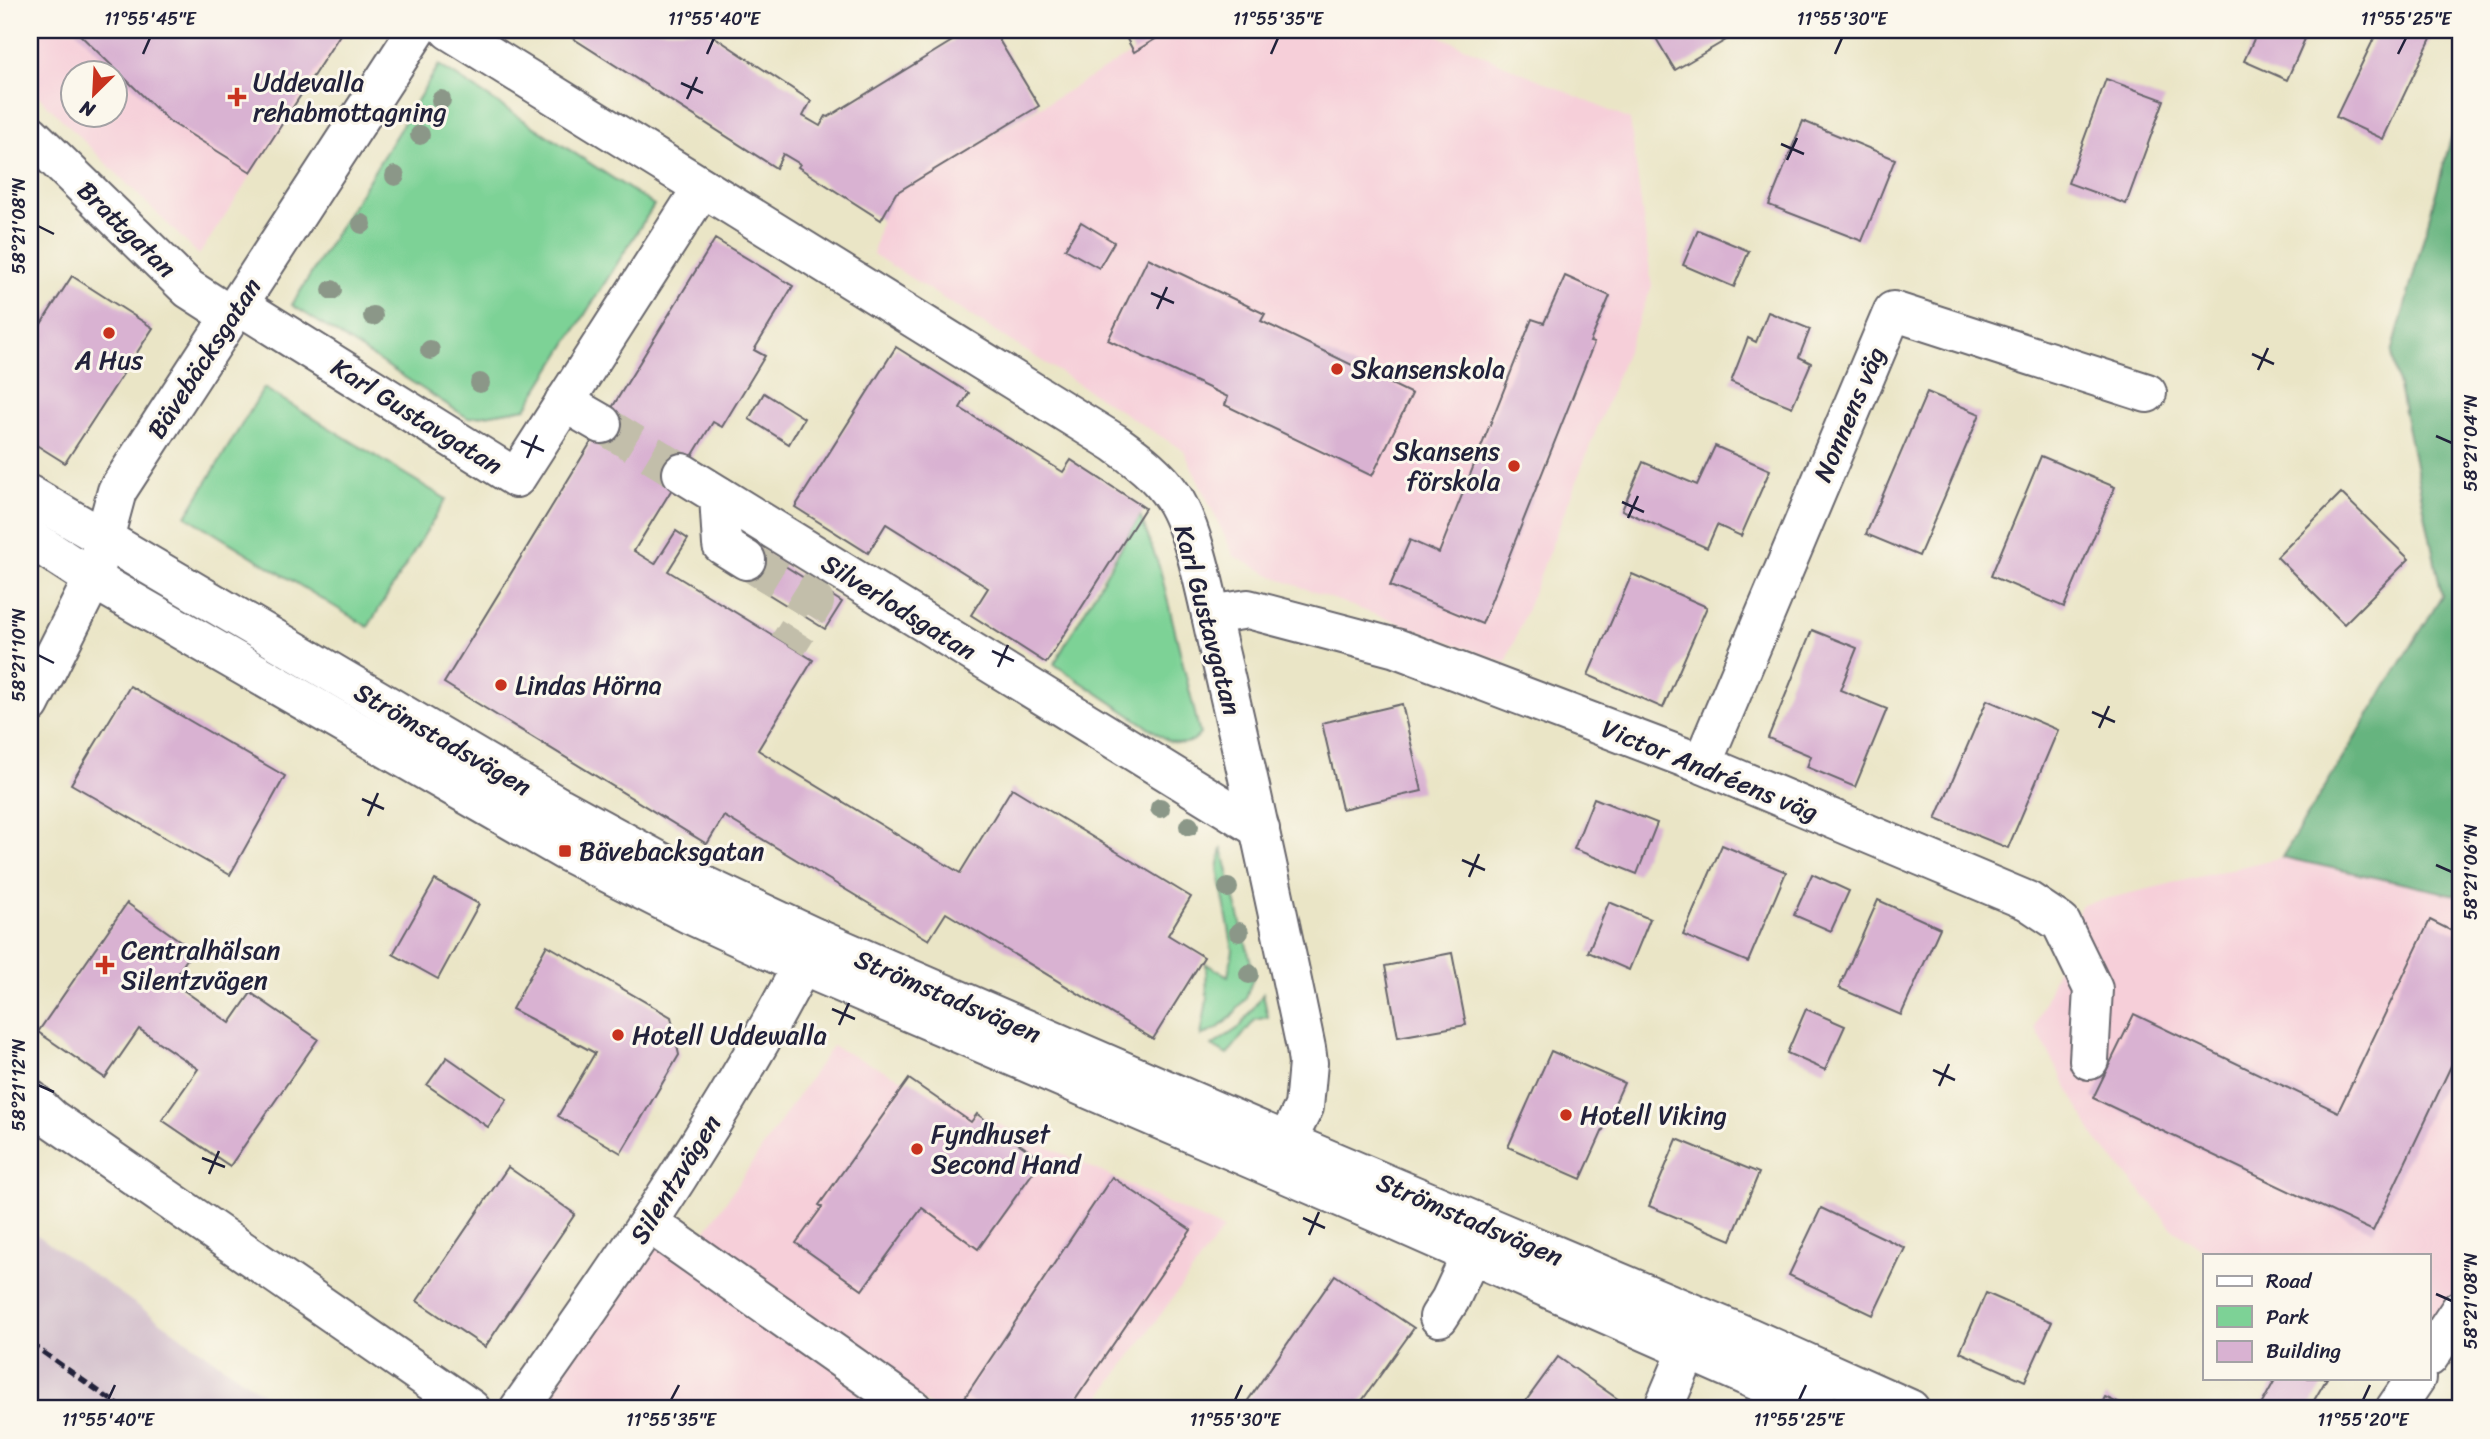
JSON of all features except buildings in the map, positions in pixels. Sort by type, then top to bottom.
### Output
[{"type":"street","name":"Bävebäcksgatan","points":[[30,704],[93,579],[102,538],[117,491],[417,30]]},
{"type":"street","name":"Karl Gustavgatan","points":[[450,30],[1115,443],[1152,470],[1174,499],[1190,536],[1211,615],[1260,829],[1308,1063],[1304,1107],[1279,1155]]},
{"type":"street","name":"Brattgatan","points":[[30,134],[189,289],[235,310]]},
{"type":"street","name":"Karl Gustavgatan","points":[[235,310],[516,478],[702,188]]},
{"type":"street","name":"Nonnens väg","points":[[1702,764],[1893,311],[2147,393]]},
{"type":"street","points":[[564,402],[602,425]]},
{"type":"street","name":"Silverlodsgatan","points":[[681,473],[719,496],[896,622],[1021,699],[1260,829]]},
{"type":"street","name":"Strömstadsvägen","points":[[30,495],[560,807],[705,886],[809,952]]},
{"type":"street","points":[[719,496],[722,545],[746,560]]},
{"type":"street","name":"Strömstadsvägen","points":[[30,538],[93,579],[565,850],[691,915],[809,952],[1279,1155],[1737,1332],[1910,1409]]},
{"type":"street","name":"Victor Andréens väg","points":[[1211,615],[1248,609],[1396,648],[1702,764],[2028,901],[2061,923],[2093,989],[2089,1060]]},
{"type":"street","name":"Silentzvägen","points":[[519,1409],[649,1223],[779,1011],[809,952]]},
{"type":"street","points":[[30,1099],[52,1119],[471,1409]]},
{"type":"street","name":"Strömstadsvägen","points":[[1279,1155],[1471,1255],[1688,1350],[1797,1404]]},
{"type":"street","points":[[649,1223],[914,1409]]},
{"type":"street","points":[[1438,1317],[1450,1300],[1471,1255]]},
{"type":"street","points":[[2430,1355],[2460,1310]]},
{"type":"street","points":[[1663,1409],[1688,1350]]},
{"type":"street","points":[[2395,1409],[2415,1380]]},
{"type":"shaded area","points":[[30,30],[347,30],[199,255],[73,130],[130,130],[130,60],[60,60],[60,118],[30,88]]},
{"type":"shaded area","name":"Skansenskola","points":[[1170,30],[1426,30],[1630,120],[1652,286],[1506,663],[1279,579],[1234,556],[1184,451],[873,254],[881,220],[896,193]]},
{"type":"shaded area","points":[[2282,857],[2460,896],[2460,1289],[2430,1337],[2430,1254],[2210,1254],[2173,1229],[2095,1138],[2035,1028],[2081,905]]},
{"type":"shaded area","points":[[832,1046],[1223,1229],[1092,1409],[935,1409],[696,1245]]},
{"type":"shaded area","points":[[30,1230],[285,1409],[30,1409]]},
{"type":"shaded area","points":[[652,1234],[902,1409],[532,1409]]},
{"type":"green space","points":[[439,65],[654,205],[526,408],[468,418],[292,305]]},
{"type":"green space","points":[[2460,116],[2460,896],[2282,857],[2442,596],[2392,353],[2456,120]]},
{"type":"green space","points":[[264,388],[446,499],[368,627],[186,516]]},
{"type":"green space","points":[[1140,515],[1160,569],[1200,734],[1186,743],[1169,741],[1054,664]]},
{"type":"green space","points":[[1222,848],[1254,975],[1246,998],[1231,1017],[1217,1029],[1201,1036],[1207,1000],[1206,964],[1228,976],[1233,950],[1218,869]]},
{"type":"green space","points":[[1263,994],[1268,1017],[1255,1020],[1227,1055],[1212,1046],[1240,1027]]},
{"type":"tunnel","points":[[602,424],[682,473]]},
{"type":"tunnel","points":[[746,560],[815,602],[788,645]]},
{"type":"railway","points":[[30,1343],[124,1409]]},
{"type":"place","name":"Uddevalla rehabmottagning","points":[[237,97]]},
{"type":"place","name":"A Hus","points":[[109,333]]},
{"type":"place","name":"Skansenskola","points":[[1337,369]]},
{"type":"place","name":"Skansens förskola","points":[[1514,466]]},
{"type":"place","name":"Lindas Hörna","points":[[501,685]]},
{"type":"place","name":"Bävebacksgatan","points":[[565,851]]},
{"type":"place","name":"Centralhälsan Silentzvägen","points":[[105,965]]},
{"type":"place","name":"Hotell Uddewalla","points":[[618,1035]]},
{"type":"place","name":"Hotell Viking","points":[[1566,1115]]},
{"type":"place","name":"Fyndhuset Second Hand","points":[[917,1149]]}]
